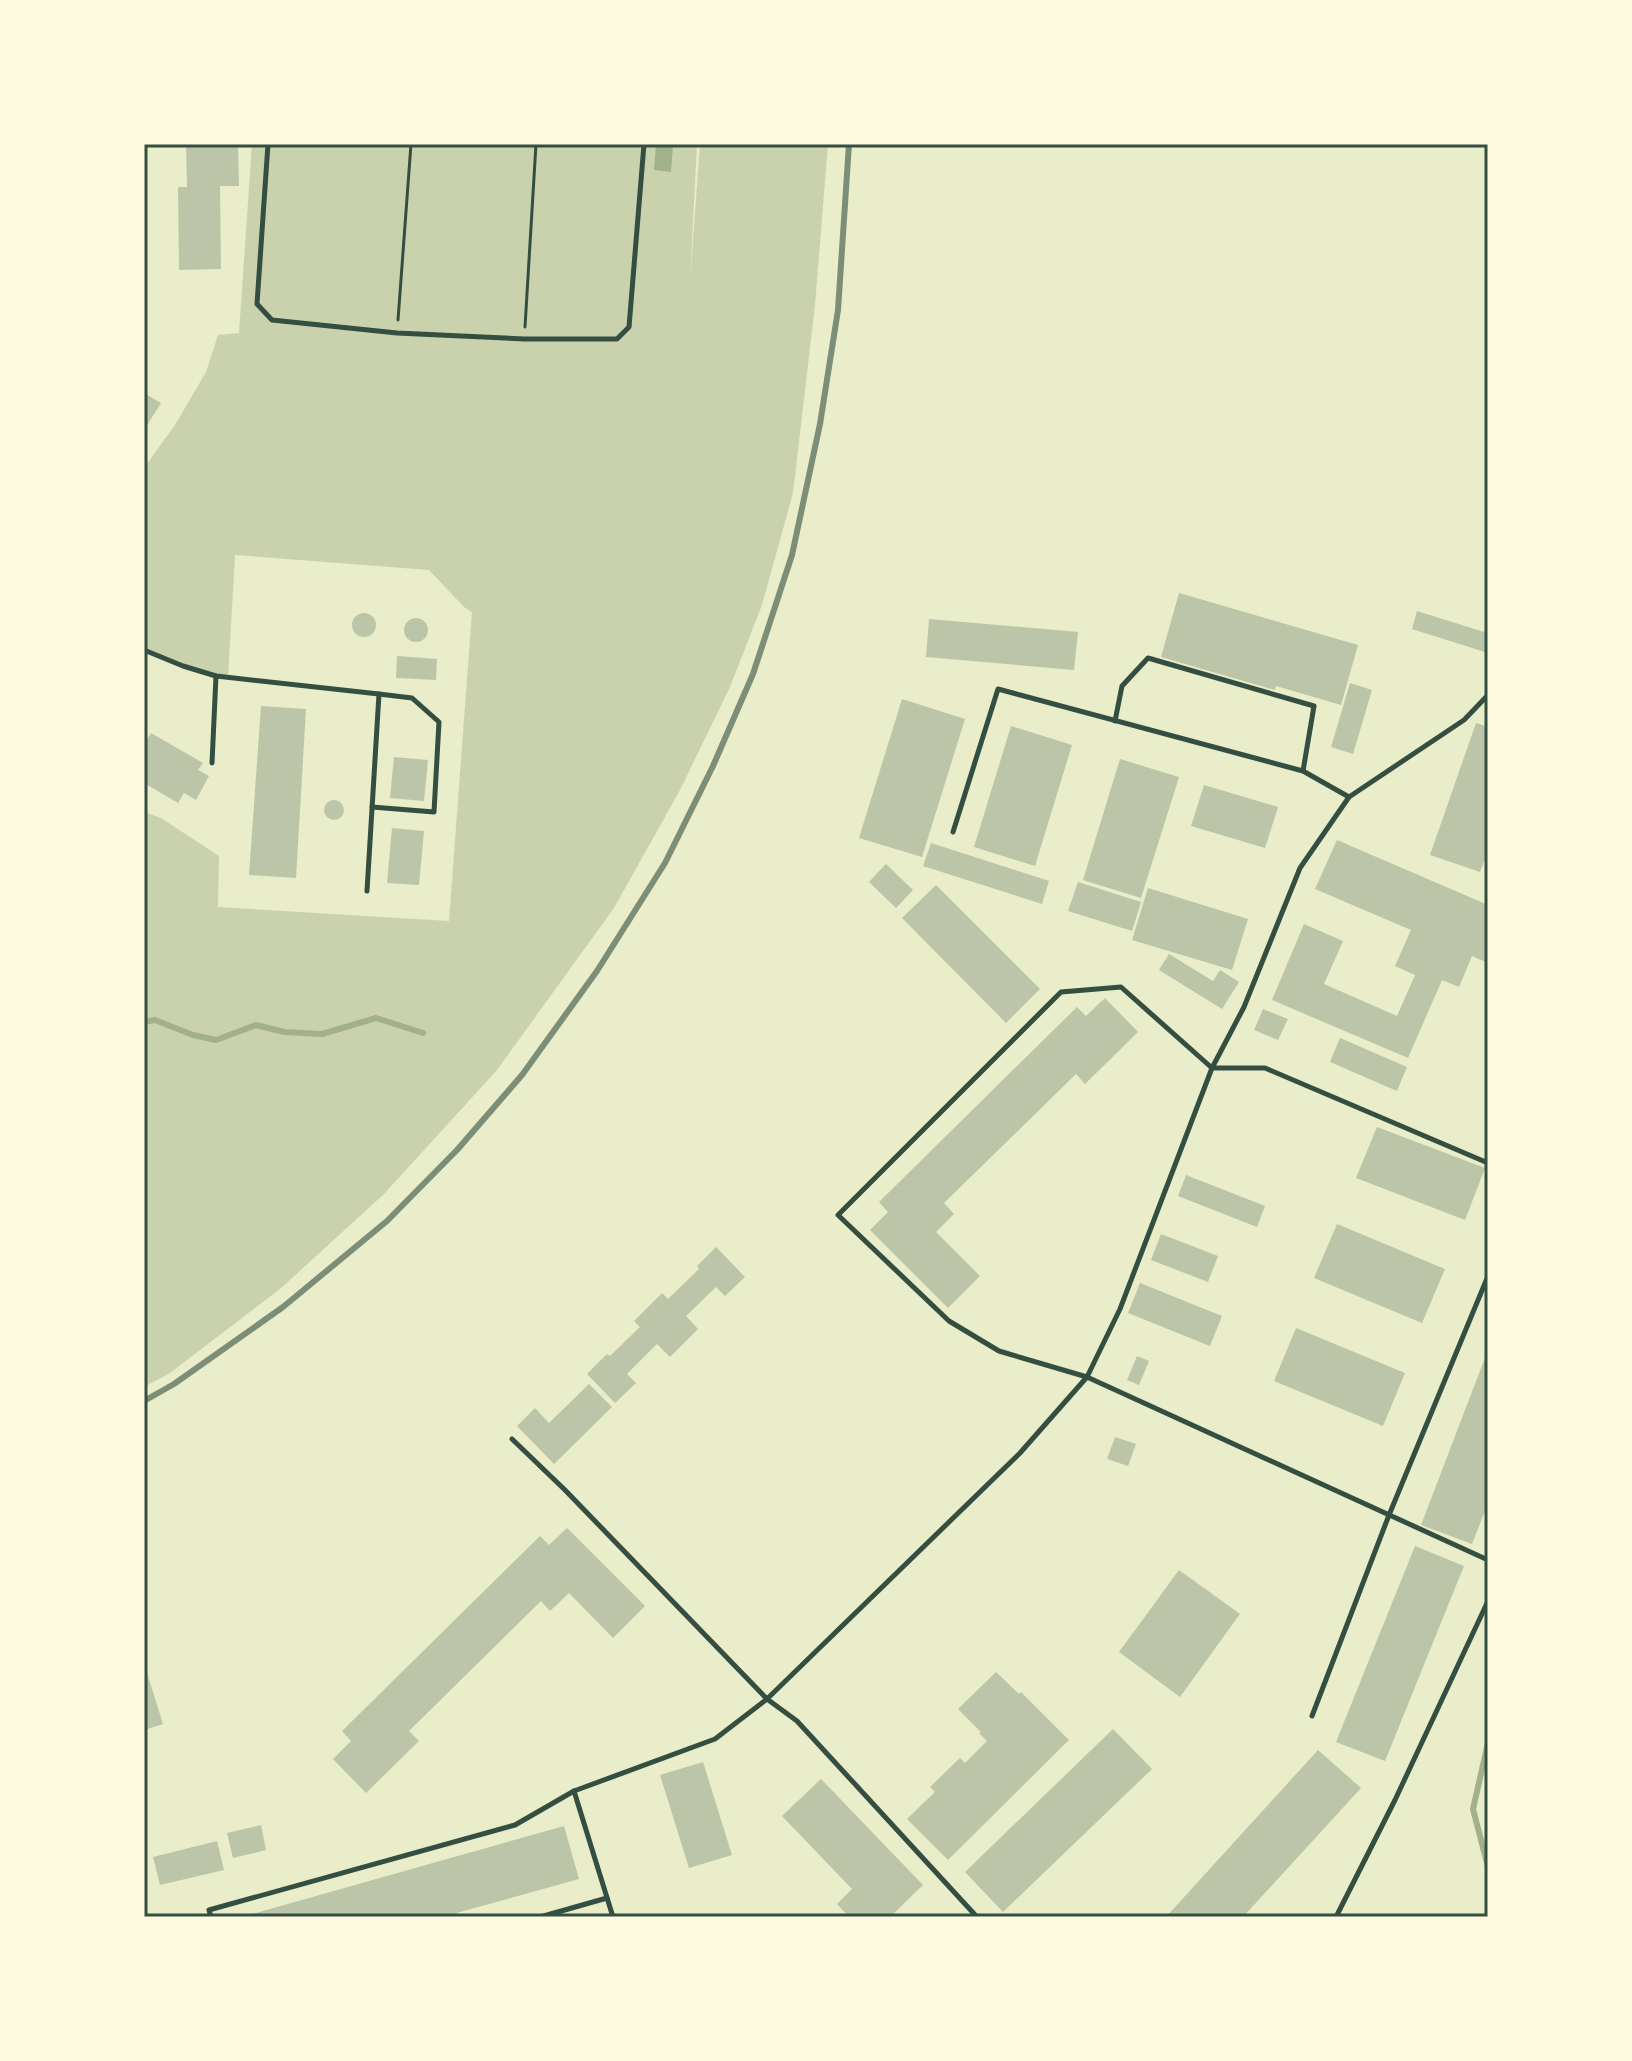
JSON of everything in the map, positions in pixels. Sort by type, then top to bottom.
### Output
[{"type":"lane","points":[[268,144],[257,304],[272,320],[397,333],[524,339],[617,339],[629,327],[644,144]]},
{"type":"lane","points":[[144,650],[216,676],[412,698],[439,722],[434,812],[372,807]]},
{"type":"lane","points":[[1115,721],[1122,686],[1148,658],[1314,706],[1303,771]]},
{"type":"lane","points":[[212,763],[216,676]]},
{"type":"lane","points":[[953,832],[998,689],[1303,771],[1349,797]]},
{"type":"lane","points":[[367,891],[379,694]]},
{"type":"lane","points":[[211,1917],[209,1910],[515,1825],[574,1791],[715,1739],[767,1699],[1020,1453],[1087,1377],[1120,1309],[1212,1068],[1244,1007],[1300,868],[1349,797],[1464,720],[1488,695]]},
{"type":"lane","points":[[1488,1163],[1265,1068],[1212,1068],[1121,987],[1061,992],[838,1215],[949,1321],[999,1351],[1087,1377],[1488,1560]]},
{"type":"lane","points":[[1312,1716],[1389,1515],[1488,1276]]},
{"type":"lane","points":[[512,1439],[767,1699],[797,1721],[977,1917]]},
{"type":"lane","points":[[1336,1917],[1395,1800],[1488,1601]]},
{"type":"lane","points":[[574,1791],[613,1917]]},
{"type":"lane","points":[[540,1917],[607,1898]]},
{"type":"path","points":[[397,333],[411,144]]},
{"type":"path","points":[[524,339],[536,144]]},
{"type":"shaded area","points":[[252,144],[697,144],[690,281],[700,144],[828,144],[815,305],[793,493],[762,605],[730,687],[680,790],[614,908],[497,1070],[384,1194],[280,1289],[170,1373],[144,1387],[144,812],[161,818],[219,856],[218,907],[449,921],[472,612],[429,570],[235,555],[228,678],[144,650],[144,468],[175,425],[206,372],[218,335],[239,333]]},
{"type":"shaded area","points":[[656,144],[673,144],[671,172],[654,170]]},
{"type":"building","points":[[186,144],[238,144],[239,186],[220,186],[221,269],[179,270],[178,187],[187,187]]},
{"type":"building","points":[[144,393],[161,403],[144,430]]},
{"type":"building","points":[[1179,593],[1358,645],[1341,705],[1276,686],[1275,690],[1161,657]]},
{"type":"building","points":[[1417,611],[1484,632],[1488,621],[1488,653],[1412,629]]},
{"type":"building","points":[[364,613],[373,616],[376,625],[373,634],[364,637],[355,634],[352,625],[355,616]]},
{"type":"building","points":[[416,618],[425,621],[428,630],[425,639],[416,642],[407,639],[404,630],[407,621]]},
{"type":"building","points":[[929,619],[1078,632],[1074,670],[926,657]]},
{"type":"building","points":[[397,656],[437,659],[436,680],[396,678]]},
{"type":"building","points":[[1350,683],[1372,690],[1353,754],[1331,747]]},
{"type":"building","points":[[902,699],[965,719],[922,857],[859,838]]},
{"type":"building","points":[[261,706],[306,709],[296,878],[249,875]]},
{"type":"building","points":[[1476,723],[1488,727],[1488,851],[1480,872],[1430,855]]},
{"type":"building","points":[[1011,726],[1072,745],[1035,866],[974,847]]},
{"type":"building","points":[[151,733],[203,763],[198,770],[209,776],[196,800],[184,793],[178,803],[144,783],[144,740]]},
{"type":"building","points":[[394,757],[428,760],[424,801],[390,798]]},
{"type":"building","points":[[1120,759],[1179,777],[1141,898],[1083,880]]},
{"type":"building","points":[[1204,785],[1278,807],[1265,848],[1191,826]]},
{"type":"building","points":[[330,800],[338,800],[344,810],[338,820],[330,820],[324,814],[324,806]]},
{"type":"building","points":[[392,828],[424,831],[419,885],[387,883]]},
{"type":"building","points":[[1337,840],[1488,905],[1488,963],[1472,956],[1459,987],[1442,980],[1408,1058],[1272,1000],[1304,924],[1343,941],[1324,984],[1397,1016],[1415,975],[1395,966],[1411,930],[1315,889]]},
{"type":"building","points":[[931,843],[1049,881],[1042,904],[923,866]]},
{"type":"building","points":[[886,864],[913,890],[896,908],[869,882]]},
{"type":"building","points":[[1078,882],[1141,902],[1132,931],[1068,911]]},
{"type":"building","points":[[936,885],[1040,989],[1006,1023],[902,918]]},
{"type":"building","points":[[1148,888],[1248,919],[1232,970],[1132,940]]},
{"type":"building","points":[[1169,954],[1213,981],[1220,970],[1239,982],[1222,1009],[1159,970]]},
{"type":"building","points":[[1105,998],[1138,1032],[1085,1084],[1076,1074],[944,1203],[954,1214],[936,1232],[980,1276],[948,1308],[870,1230],[888,1212],[879,1202],[1077,1007],[1086,1016]]},
{"type":"building","points":[[1263,1009],[1288,1019],[1278,1040],[1254,1030]]},
{"type":"building","points":[[1340,1038],[1407,1067],[1397,1091],[1330,1062]]},
{"type":"building","points":[[1377,1127],[1485,1168],[1465,1220],[1356,1178]]},
{"type":"building","points":[[1186,1175],[1265,1206],[1257,1227],[1178,1196]]},
{"type":"building","points":[[1337,1224],[1445,1269],[1422,1323],[1314,1278]]},
{"type":"building","points":[[1161,1234],[1218,1256],[1208,1282],[1151,1260]]},
{"type":"building","points":[[716,1247],[745,1277],[725,1296],[716,1287],[686,1316],[698,1329],[670,1357],[657,1344],[627,1374],[636,1383],[615,1403],[587,1374],[640,1327],[634,1321],[662,1293],[668,1299],[699,1269],[697,1266]]},
{"type":"building","points":[[1140,1283],[1222,1316],[1210,1346],[1128,1313]]},
{"type":"building","points":[[1296,1328],[1405,1373],[1383,1426],[1274,1381]]},
{"type":"building","points":[[1488,1350],[1488,1503],[1472,1544],[1421,1525]]},
{"type":"building","points":[[1137,1356],[1149,1361],[1139,1385],[1127,1380]]},
{"type":"building","points":[[589,1384],[612,1407],[554,1464],[517,1426],[535,1408],[549,1423]]},
{"type":"building","points":[[1115,1437],[1136,1444],[1128,1466],[1107,1459]]},
{"type":"building","points":[[567,1528],[645,1606],[613,1638],[569,1593],[550,1611],[541,1601],[409,1731],[419,1741],[366,1793],[333,1759],[351,1741],[342,1731],[540,1536],[549,1545]]},
{"type":"building","points":[[1415,1546],[1464,1566],[1385,1761],[1336,1742]]},
{"type":"building","points":[[1179,1570],[1240,1614],[1180,1697],[1119,1652]]},
{"type":"building","points":[[144,1663],[163,1724],[144,1730]]},
{"type":"building","points":[[996,1672],[1019,1694],[1021,1692],[1069,1740],[948,1860],[907,1819],[935,1792],[930,1787],[960,1758],[965,1763],[987,1741],[958,1709]]},
{"type":"building","points":[[1113,1729],[1152,1769],[1003,1912],[965,1872]]},
{"type":"building","points":[[1318,1750],[1361,1788],[1243,1917],[1166,1917]]},
{"type":"building","points":[[703,1762],[732,1855],[689,1868],[660,1775]]},
{"type":"building","points":[[821,1779],[923,1885],[890,1917],[849,1917],[837,1904],[852,1889],[782,1816]]},
{"type":"building","points":[[261,1825],[266,1850],[233,1858],[227,1833]]},
{"type":"building","points":[[564,1826],[579,1879],[442,1917],[242,1917]]},
{"type":"building","points":[[217,1841],[224,1870],[160,1885],[153,1857]]},
{"type":"waterway","points":[[144,1022],[155,1020],[193,1035],[216,1040],[256,1025],[284,1032],[322,1034],[376,1018],[423,1033]]},
{"type":"waterway","points":[[1488,1743],[1473,1809],[1488,1867]]},
{"type":"railway","points":[[144,1401],[174,1384],[283,1307],[387,1221],[457,1150],[522,1075],[597,971],[665,863],[713,766],[753,674],[792,555],[820,424],[838,310],[849,144]]}]
